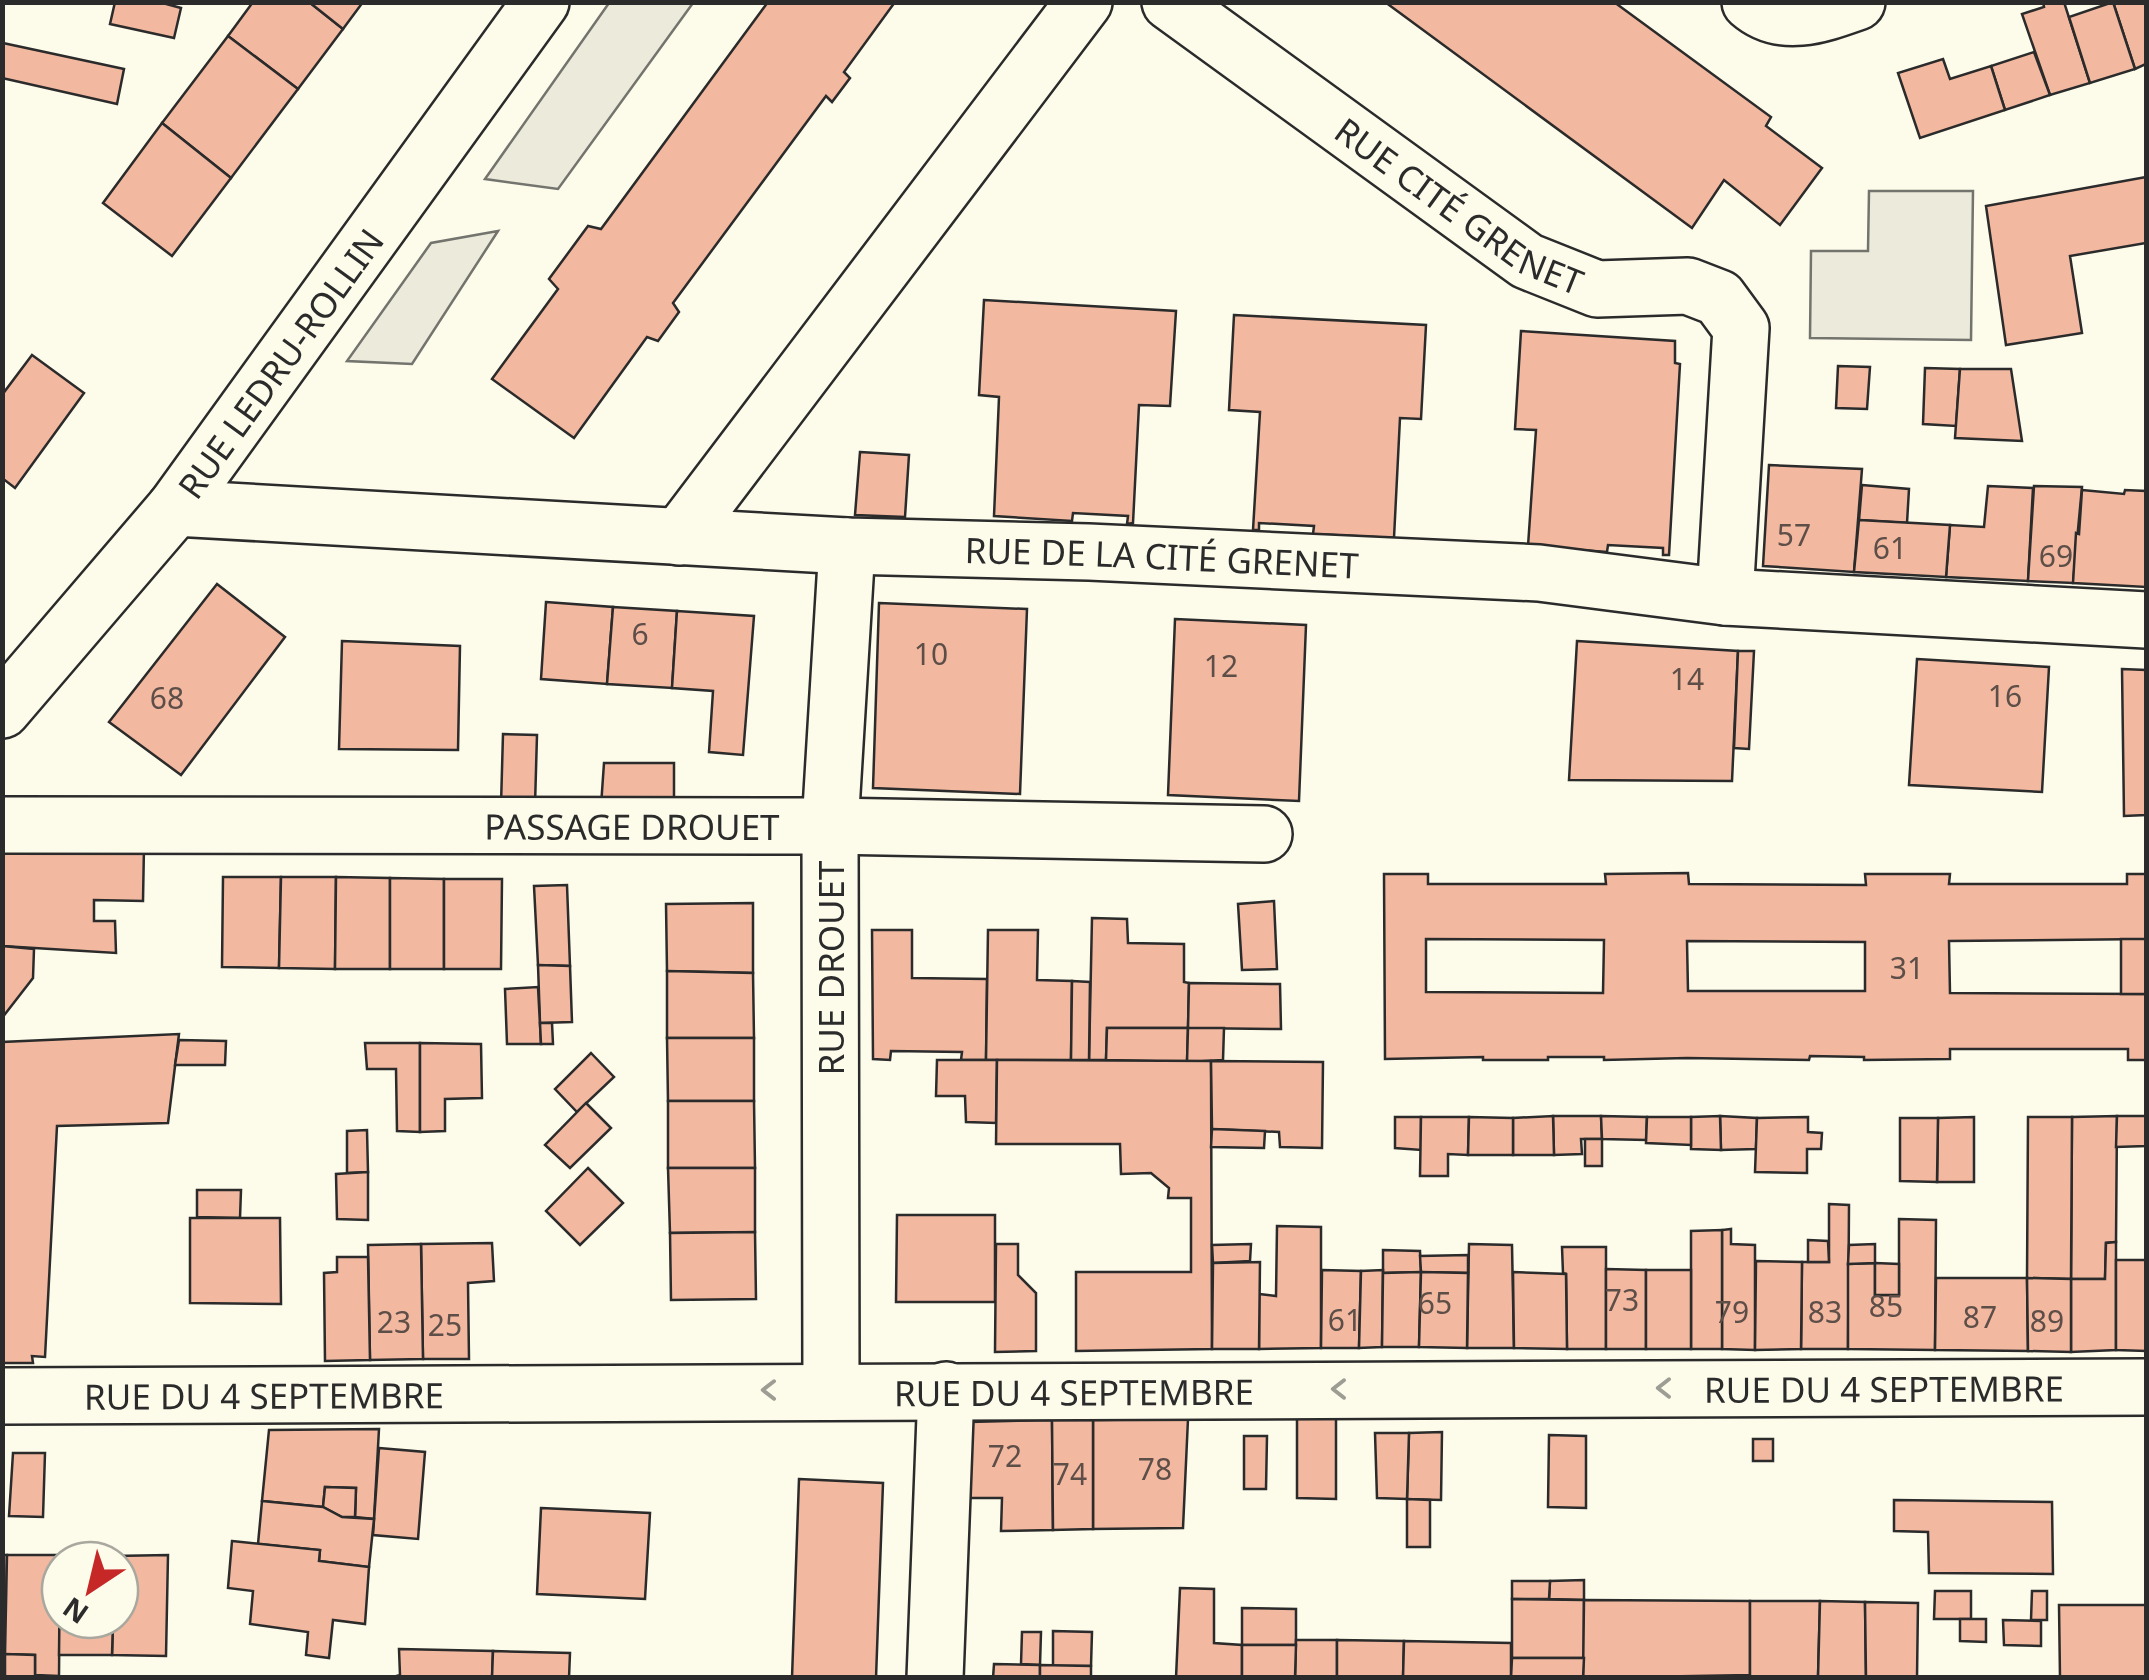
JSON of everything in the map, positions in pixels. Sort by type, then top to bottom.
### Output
[{"type":"street","name":"RUE LEDRU-ROLLIN","points":[[2,710],[175,508],[541,2]]},
{"type":"street","points":[[679,537],[1084,2]]},
{"type":"street","name":"RUE CITÉ GRENET","points":[[1170,2],[1527,261],[1597,289],[1688,286],[1718,298],[1742,328],[1725,597]]},
{"type":"street","points":[[1750,2],[1759,10],[1804,20],[1858,2]]},
{"type":"street","name":"RUE DE LA CITÉ GRENET","points":[[175,508],[847,546],[1089,552],[1539,573],[1725,597],[2146,620]]},
{"type":"street","name":"RUE DROUET","points":[[831,1390],[830,826],[847,546]]},
{"type":"street","name":"PASSAGE DROUET","points":[[2,825],[830,826],[1264,834]]},
{"type":"street","name":"RUE DU 4 SEPTEMBRE","points":[[2,1396],[2146,1387]]},
{"type":"street","points":[[935,1678],[946,1390]]},
{"type":"shaded area","points":[[609,3],[693,3],[558,189],[485,179]]},
{"type":"shaded area","points":[[1869,191],[1973,191],[1971,340],[1810,338],[1811,251],[1868,251]]},
{"type":"shaded area","points":[[498,231],[412,364],[347,361],[431,243]]},
{"type":"building","points":[[115,2],[159,2],[181,8],[174,38],[110,24]]},
{"type":"building","points":[[253,2],[309,2],[343,29],[298,89],[228,36]]},
{"type":"building","points":[[309,2],[363,2],[343,29]]},
{"type":"building","points":[[768,2],[895,2],[844,72],[850,78],[832,102],[826,96],[673,303],[679,312],[658,341],[647,337],[574,438],[492,379],[558,289],[549,279],[588,226],[601,229]]},
{"type":"building","points":[[1385,2],[1614,2],[1771,117],[1766,126],[1822,168],[1780,225],[1724,180],[1692,228]]},
{"type":"building","points":[[2043,2],[2064,2],[2090,83],[2050,95],[2022,14],[2044,7]]},
{"type":"building","points":[[2113,2],[2146,2],[2146,64],[2135,69]]},
{"type":"building","points":[[2113,2],[2135,69],[2090,83],[2069,17]]},
{"type":"building","points":[[228,36],[298,89],[231,178],[162,123]]},
{"type":"building","points":[[3,43],[124,69],[117,104],[2,78]]},
{"type":"building","points":[[2034,52],[2050,95],[2005,110],[1991,66]]},
{"type":"building","points":[[1943,59],[1950,79],[1991,66],[2005,110],[1920,138],[1898,73]]},
{"type":"building","points":[[162,123],[231,178],[172,256],[103,203]]},
{"type":"building","points":[[2146,177],[2146,243],[2070,256],[2082,333],[2006,345],[1986,206]]},
{"type":"building","points":[[984,300],[1176,311],[1170,406],[1139,405],[1133,523],[1127,524],[1128,516],[1073,513],[1072,521],[994,516],[999,397],[979,395]]},
{"type":"building","points":[[1234,315],[1426,325],[1421,419],[1400,418],[1394,538],[1313,534],[1314,526],[1259,523],[1259,530],[1253,530],[1260,412],[1229,410]]},
{"type":"building","points":[[1521,331],[1675,341],[1675,363],[1680,364],[1669,555],[1663,555],[1663,548],[1608,545],[1607,552],[1528,546],[1536,430],[1515,429]]},
{"type":"building","points":[[32,355],[84,393],[15,488],[2,478],[2,395]]},
{"type":"building","points":[[1838,366],[1870,367],[1867,409],[1836,408]]},
{"type":"building","points":[[1925,368],[1960,369],[1956,426],[1923,424]]},
{"type":"building","points":[[1960,369],[2011,369],[2022,441],[1955,438]]},
{"type":"building","points":[[860,452],[909,455],[905,517],[855,515]]},
{"type":"building","points":[[1769,465],[1862,469],[1854,572],[1763,566]]},
{"type":"building","points":[[1862,485],[1909,489],[1907,523],[1859,520]]},
{"type":"building","points":[[1988,486],[2033,488],[2028,581],[1946,577],[1950,525],[1984,527]]},
{"type":"building","points":[[2034,486],[2082,487],[2073,583],[2028,581]]},
{"type":"building","points":[[2082,490],[2124,494],[2125,490],[2146,491],[2146,587],[2073,583]]},
{"type":"building","points":[[1859,520],[1950,525],[1946,577],[1854,572]]},
{"type":"building","points":[[217,584],[285,637],[181,775],[109,722]]},
{"type":"building","points":[[546,602],[613,607],[607,684],[541,679]]},
{"type":"building","points":[[879,603],[1027,609],[1020,794],[873,788]]},
{"type":"building","points":[[613,607],[677,611],[672,688],[607,684]]},
{"type":"building","points":[[677,611],[754,616],[743,755],[709,752],[713,691],[672,688]]},
{"type":"building","points":[[1175,619],[1306,625],[1299,801],[1168,795]]},
{"type":"building","points":[[342,641],[460,646],[458,750],[339,749]]},
{"type":"building","points":[[1577,641],[1738,651],[1732,781],[1569,780]]},
{"type":"building","points":[[1738,651],[1754,651],[1749,749],[1734,748]]},
{"type":"building","points":[[1917,659],[2049,667],[2042,792],[1909,785]]},
{"type":"building","points":[[2122,669],[2146,670],[2146,815],[2124,816]]},
{"type":"building","points":[[503,734],[537,735],[535,805],[501,805]]},
{"type":"building","points":[[604,763],[674,763],[674,806],[601,806]]},
{"type":"building","points":[[12,844],[144,846],[143,901],[94,900],[94,921],[115,921],[116,953],[2,946],[2,855]]},
{"type":"building","points":[[1688,873],[1689,884],[1866,885],[1865,874],[1950,874],[1949,884],[2127,884],[2127,874],[2146,874],[2146,939],[1949,941],[1950,993],[2146,994],[2146,1060],[2128,1060],[2128,1049],[1950,1049],[1950,1059],[1385,1059],[1384,874],[1428,874],[1428,884],[1606,884],[1605,874]],"holes":[[[1426,939],[1604,940],[1603,993],[1426,992]],[[1687,941],[1865,942],[1865,991],[1688,991]]]},
{"type":"building","points":[[223,877],[281,877],[279,968],[222,967]]},
{"type":"building","points":[[281,877],[336,877],[335,969],[279,968]]},
{"type":"building","points":[[336,877],[390,878],[390,969],[335,969]]},
{"type":"building","points":[[390,878],[444,879],[444,969],[390,969]]},
{"type":"building","points":[[444,879],[502,879],[501,969],[444,969]]},
{"type":"building","points":[[567,885],[570,966],[538,965],[534,886]]},
{"type":"building","points":[[1274,901],[1277,969],[1242,970],[1238,904]]},
{"type":"building","points":[[753,903],[753,973],[667,971],[666,904]]},
{"type":"building","points":[[1092,918],[1127,919],[1128,943],[1184,944],[1184,982],[1189,983],[1188,1028],[1107,1028],[1106,1060],[1089,1060]]},
{"type":"building","points":[[872,930],[912,930],[912,978],[987,979],[986,1060],[961,1060],[962,1052],[891,1051],[890,1060],[873,1059]]},
{"type":"building","points":[[988,930],[1038,930],[1037,980],[1072,981],[1071,1060],[986,1060]]},
{"type":"building","points":[[2121,939],[2146,939],[2146,994],[2121,994]]},
{"type":"building","points":[[2,946],[34,949],[33,978],[2,1018]]},
{"type":"building","points":[[538,965],[570,966],[572,1022],[540,1023]]},
{"type":"building","points":[[667,971],[753,973],[754,1038],[667,1038]]},
{"type":"building","points":[[1072,981],[1090,982],[1089,1060],[1071,1060]]},
{"type":"building","points":[[1189,983],[1280,984],[1281,1029],[1188,1028]]},
{"type":"building","points":[[538,987],[541,1044],[507,1044],[505,989]]},
{"type":"building","points":[[540,1023],[552,1023],[553,1044],[541,1044]]},
{"type":"building","points":[[1107,1028],[1188,1028],[1187,1062],[1106,1060]]},
{"type":"building","points":[[1188,1028],[1224,1028],[1223,1060],[1187,1062]]},
{"type":"building","points":[[179,1034],[168,1123],[57,1126],[45,1357],[32,1356],[33,1363],[2,1363],[2,1042]]},
{"type":"building","points":[[667,1038],[754,1038],[754,1101],[668,1101]]},
{"type":"building","points":[[179,1040],[226,1041],[225,1065],[175,1065]]},
{"type":"building","points":[[365,1043],[420,1043],[420,1132],[397,1131],[396,1069],[367,1069]]},
{"type":"building","points":[[420,1043],[481,1044],[482,1098],[445,1099],[445,1131],[420,1132]]},
{"type":"building","points":[[591,1053],[614,1077],[577,1112],[555,1089]]},
{"type":"building","points":[[937,1060],[997,1060],[996,1123],[966,1122],[965,1096],[936,1096]]},
{"type":"building","points":[[997,1060],[1211,1061],[1212,1349],[1076,1351],[1076,1272],[1191,1272],[1191,1198],[1168,1198],[1169,1188],[1151,1173],[1121,1174],[1120,1144],[996,1144]]},
{"type":"building","points":[[1211,1061],[1323,1062],[1322,1148],[1280,1147],[1279,1132],[1212,1129]]},
{"type":"building","points":[[668,1101],[754,1101],[755,1168],[668,1168]]},
{"type":"building","points":[[586,1103],[611,1128],[570,1168],[545,1145]]},
{"type":"building","points":[[1553,1116],[1601,1116],[1602,1139],[1581,1139],[1582,1154],[1554,1155]]},
{"type":"building","points":[[1553,1116],[1554,1155],[1513,1155],[1513,1118]]},
{"type":"building","points":[[1601,1116],[1647,1117],[1646,1140],[1602,1139]]},
{"type":"building","points":[[1720,1116],[1757,1118],[1756,1149],[1721,1150]]},
{"type":"building","points":[[1720,1116],[1721,1150],[1691,1149],[1691,1117]]},
{"type":"building","points":[[2117,1116],[2116,1242],[2106,1243],[2105,1279],[2071,1279],[2072,1117]]},
{"type":"building","points":[[2117,1116],[2146,1116],[2146,1146],[2116,1147]]},
{"type":"building","points":[[1395,1117],[1421,1117],[1421,1150],[1395,1148]]},
{"type":"building","points":[[1421,1117],[1469,1117],[1468,1155],[1448,1154],[1448,1176],[1420,1176]]},
{"type":"building","points":[[1469,1117],[1513,1118],[1513,1155],[1468,1155]]},
{"type":"building","points":[[1647,1117],[1691,1117],[1691,1145],[1646,1143]]},
{"type":"building","points":[[1808,1117],[1808,1132],[1822,1133],[1821,1149],[1807,1149],[1807,1173],[1755,1172],[1757,1118]]},
{"type":"building","points":[[1974,1117],[1974,1182],[1937,1182],[1938,1118]]},
{"type":"building","points":[[2028,1117],[2072,1117],[2071,1279],[2027,1278]]},
{"type":"building","points":[[1900,1118],[1938,1118],[1937,1182],[1900,1181]]},
{"type":"building","points":[[1212,1129],[1265,1131],[1264,1148],[1211,1147]]},
{"type":"building","points":[[367,1130],[368,1172],[347,1173],[347,1131]]},
{"type":"building","points":[[1585,1139],[1602,1139],[1602,1166],[1585,1166]]},
{"type":"building","points":[[588,1168],[623,1203],[580,1245],[546,1211]]},
{"type":"building","points":[[668,1168],[755,1168],[755,1232],[670,1233]]},
{"type":"building","points":[[368,1172],[368,1220],[337,1219],[336,1174]]},
{"type":"building","points":[[197,1190],[241,1190],[240,1218],[197,1217]]},
{"type":"building","points":[[1829,1204],[1849,1205],[1848,1349],[1801,1349],[1802,1262],[1829,1262]]},
{"type":"building","points":[[897,1215],[995,1215],[995,1302],[896,1302]]},
{"type":"building","points":[[190,1218],[280,1218],[281,1304],[190,1303]]},
{"type":"building","points":[[1899,1219],[1936,1220],[1935,1350],[1848,1349],[1848,1264],[1875,1263],[1875,1295],[1899,1295]]},
{"type":"building","points":[[1277,1226],[1321,1227],[1321,1348],[1259,1349],[1259,1294],[1276,1296]]},
{"type":"building","points":[[1731,1229],[1731,1244],[1755,1245],[1755,1350],[1722,1349],[1722,1230]]},
{"type":"building","points":[[1722,1230],[1722,1349],[1691,1349],[1691,1231]]},
{"type":"building","points":[[755,1232],[756,1299],[671,1300],[670,1233]]},
{"type":"building","points":[[1808,1240],[1828,1241],[1829,1262],[1808,1262]]},
{"type":"building","points":[[2116,1242],[2116,1350],[2071,1352],[2071,1279],[2105,1279],[2106,1243]]},
{"type":"building","points":[[492,1243],[494,1281],[468,1283],[469,1359],[423,1359],[421,1244]]},
{"type":"building","points":[[421,1244],[423,1359],[370,1360],[368,1245]]},
{"type":"building","points":[[996,1244],[1018,1244],[1018,1275],[1036,1293],[1036,1351],[995,1352]]},
{"type":"building","points":[[1251,1244],[1250,1261],[1213,1263],[1212,1245]]},
{"type":"building","points":[[1469,1244],[1512,1245],[1514,1348],[1467,1348]]},
{"type":"building","points":[[1875,1244],[1875,1263],[1848,1264],[1849,1245]]},
{"type":"building","points":[[1562,1247],[1606,1247],[1606,1349],[1567,1349]]},
{"type":"building","points":[[1383,1250],[1420,1251],[1421,1272],[1383,1273]]},
{"type":"building","points":[[1468,1255],[1468,1273],[1421,1272],[1420,1256]]},
{"type":"building","points":[[337,1257],[368,1257],[370,1360],[325,1361],[324,1273],[337,1272]]},
{"type":"building","points":[[2116,1260],[2146,1260],[2146,1351],[2116,1350]]},
{"type":"building","points":[[1756,1261],[1802,1262],[1801,1349],[1755,1350]]},
{"type":"building","points":[[1260,1262],[1259,1349],[1212,1349],[1213,1263]]},
{"type":"building","points":[[1875,1263],[1899,1264],[1899,1295],[1875,1295]]},
{"type":"building","points":[[1606,1269],[1646,1270],[1646,1349],[1606,1349]]},
{"type":"building","points":[[1322,1270],[1361,1271],[1359,1348],[1321,1348]]},
{"type":"building","points":[[1383,1270],[1382,1347],[1359,1348],[1361,1271]]},
{"type":"building","points":[[1646,1270],[1691,1270],[1691,1349],[1646,1349]]},
{"type":"building","points":[[1421,1272],[1419,1347],[1382,1347],[1383,1273]]},
{"type":"building","points":[[1421,1272],[1468,1273],[1467,1348],[1419,1347]]},
{"type":"building","points":[[1513,1272],[1566,1274],[1567,1349],[1514,1348]]},
{"type":"building","points":[[1936,1278],[2027,1278],[2028,1351],[1935,1350]]},
{"type":"building","points":[[2027,1278],[2071,1279],[2071,1352],[2028,1351]]},
{"type":"building","points":[[1297,1417],[1336,1418],[1336,1499],[1297,1498]]},
{"type":"building","points":[[1188,1419],[1183,1528],[1093,1529],[1093,1420]]},
{"type":"building","points":[[1052,1420],[1053,1530],[1001,1531],[1002,1498],[967,1498],[969,1422]]},
{"type":"building","points":[[1052,1420],[1093,1420],[1093,1529],[1053,1530]]},
{"type":"building","points":[[379,1429],[374,1519],[355,1517],[356,1488],[325,1487],[323,1507],[262,1501],[269,1430]]},
{"type":"building","points":[[1442,1432],[1441,1500],[1407,1499],[1409,1433]]},
{"type":"building","points":[[1375,1433],[1409,1433],[1407,1499],[1377,1498]]},
{"type":"building","points":[[1549,1435],[1586,1436],[1586,1508],[1548,1507]]},
{"type":"building","points":[[1244,1436],[1267,1436],[1266,1489],[1244,1489]]},
{"type":"building","points":[[1753,1439],[1773,1439],[1773,1461],[1753,1461]]},
{"type":"building","points":[[379,1448],[425,1452],[418,1539],[373,1535]]},
{"type":"building","points":[[13,1453],[45,1453],[43,1517],[9,1516]]},
{"type":"building","points":[[799,1479],[883,1483],[876,1678],[792,1678]]},
{"type":"building","points":[[325,1487],[356,1488],[355,1517],[342,1517],[323,1507]]},
{"type":"building","points":[[1407,1499],[1430,1500],[1430,1547],[1407,1547]]},
{"type":"building","points":[[1894,1500],[2052,1502],[2053,1574],[1929,1573],[1928,1532],[1894,1531]]},
{"type":"building","points":[[262,1501],[323,1507],[342,1517],[374,1519],[369,1567],[319,1561],[320,1550],[258,1544]]},
{"type":"building","points":[[541,1508],[650,1513],[645,1599],[537,1594]]},
{"type":"building","points":[[232,1541],[320,1550],[319,1561],[369,1567],[365,1624],[333,1620],[329,1658],[306,1655],[308,1632],[250,1624],[253,1591],[228,1588]]},
{"type":"building","points":[[2,1555],[7,1555],[5,1654],[2,1654]]},
{"type":"building","points":[[7,1555],[40,1555],[40,1640],[59,1640],[59,1676],[35,1675],[35,1655],[5,1654]]},
{"type":"building","points":[[168,1555],[166,1656],[112,1655],[112,1640],[140,1640],[140,1556]]},
{"type":"building","points":[[1584,1580],[1584,1600],[1549,1599],[1550,1581]]},
{"type":"building","points":[[1512,1581],[1550,1581],[1549,1599],[1512,1599]]},
{"type":"building","points":[[1180,1588],[1214,1589],[1214,1643],[1242,1645],[1242,1678],[1176,1678]]},
{"type":"building","points":[[1935,1591],[1971,1591],[1971,1619],[1934,1619]]},
{"type":"building","points":[[2032,1591],[2047,1591],[2047,1620],[2031,1620]]},
{"type":"building","points":[[1512,1599],[1584,1600],[1584,1658],[1512,1658]]},
{"type":"building","points":[[1584,1600],[1750,1601],[1750,1675],[1583,1678]]},
{"type":"building","points":[[1750,1601],[1820,1601],[1818,1677],[1750,1678]]},
{"type":"building","points":[[1820,1601],[1865,1602],[1866,1678],[1818,1678]]},
{"type":"building","points":[[1865,1602],[1918,1603],[1917,1678],[1866,1678]]},
{"type":"building","points":[[2059,1605],[2146,1605],[2146,1678],[2060,1678]]},
{"type":"building","points":[[1242,1608],[1296,1609],[1296,1645],[1242,1645]]},
{"type":"building","points":[[1960,1619],[1986,1619],[1986,1642],[1960,1641]]},
{"type":"building","points":[[2003,1620],[2041,1621],[2041,1646],[2004,1645]]},
{"type":"building","points":[[1053,1631],[1092,1632],[1091,1666],[1053,1666]]},
{"type":"building","points":[[1022,1632],[1041,1632],[1040,1665],[1021,1664]]},
{"type":"building","points":[[59,1640],[112,1640],[112,1655],[59,1655]]},
{"type":"building","points":[[1296,1640],[1337,1640],[1337,1678],[1295,1678]]},
{"type":"building","points":[[1337,1640],[1404,1641],[1403,1678],[1337,1678]]},
{"type":"building","points":[[1404,1641],[1511,1643],[1511,1678],[1403,1678]]},
{"type":"building","points":[[1242,1645],[1296,1645],[1295,1678],[1242,1678]]},
{"type":"building","points":[[399,1649],[493,1651],[492,1678],[390,1678],[400,1675]]},
{"type":"building","points":[[493,1651],[570,1653],[569,1678],[492,1678]]},
{"type":"building","points":[[5,1654],[35,1655],[35,1675],[59,1678],[5,1678]]},
{"type":"building","points":[[1512,1658],[1584,1658],[1583,1678],[1511,1678]]},
{"type":"building","points":[[994,1664],[1040,1665],[1040,1678],[993,1678]]},
{"type":"building","points":[[1040,1665],[1091,1666],[1091,1678],[1040,1678]]}]
